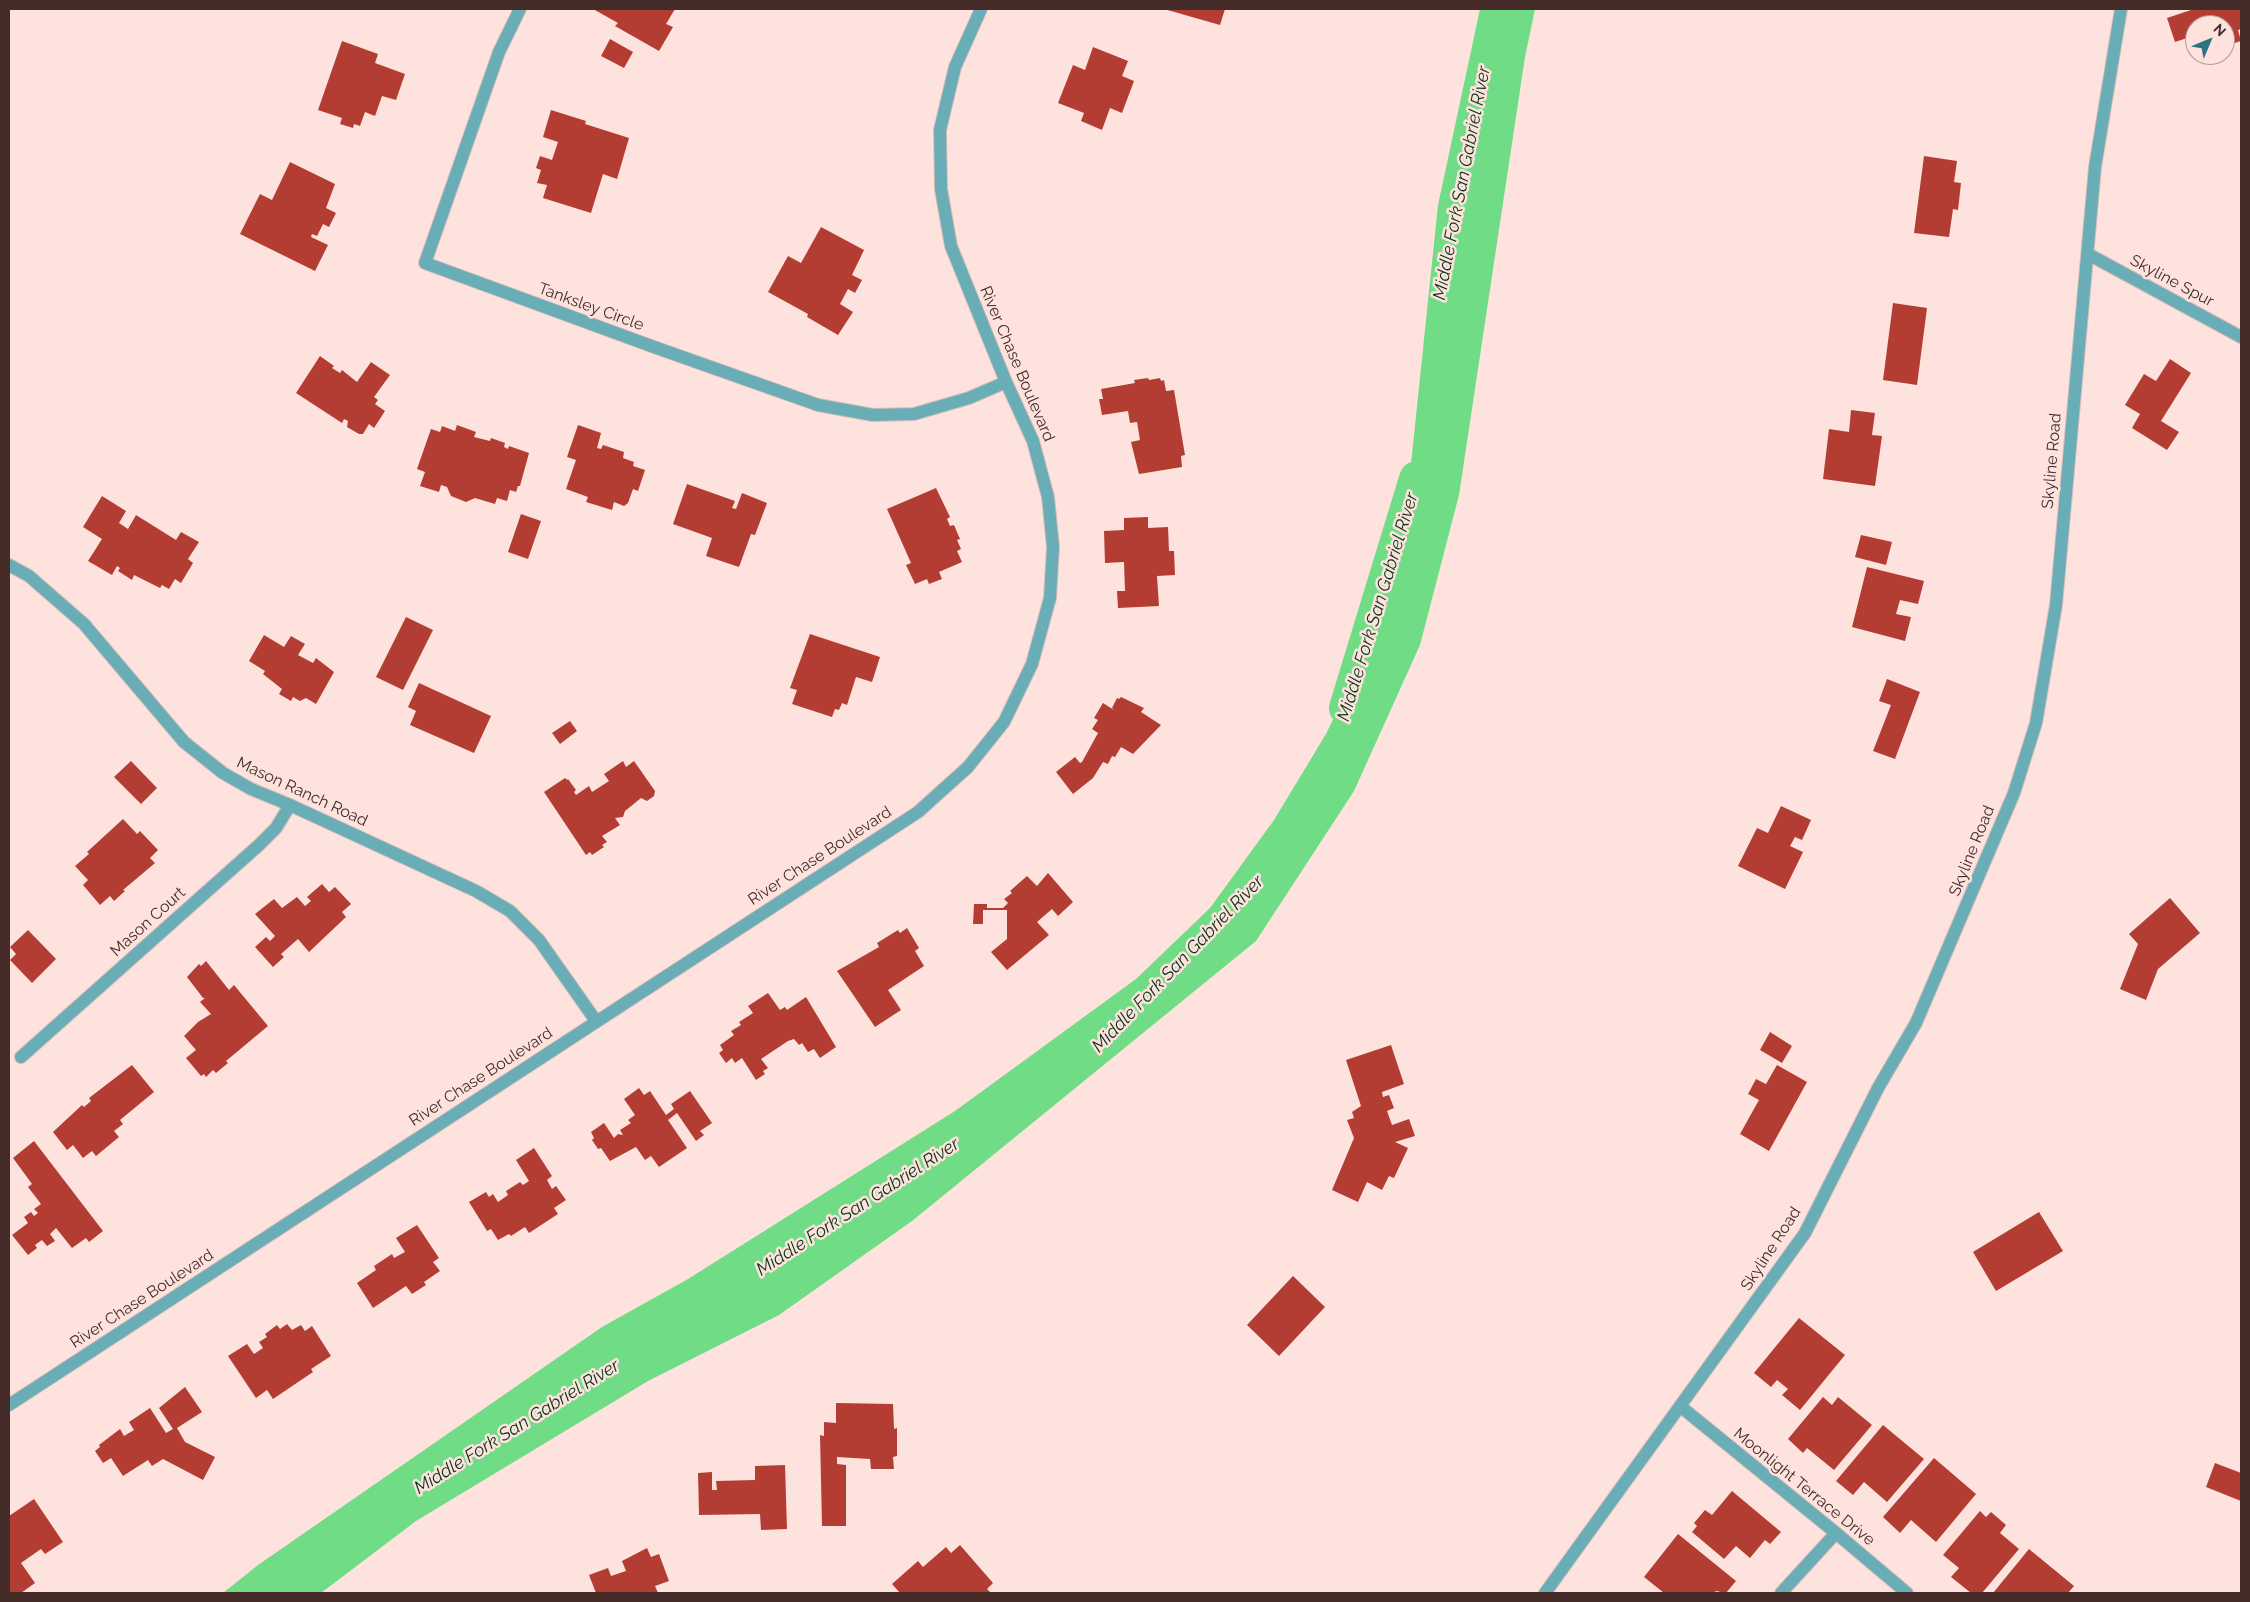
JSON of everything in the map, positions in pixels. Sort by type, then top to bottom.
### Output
[{"type":"street","name":"Tanksley Circle","points":[[520,9],[499,52],[425,263],[654,348],[818,405],[873,415],[914,414],[970,398],[1006,382]]},
{"type":"street","name":"River Chase Boulevard","points":[[9,1405],[918,812],[968,767],[1004,722],[1032,664],[1050,598],[1053,547],[1048,497],[1033,441],[1006,382],[951,246],[941,188],[940,130],[955,67],[981,9]]},
{"type":"street","name":"Skyline Road","points":[[1546,1593],[1804,1233],[1878,1088],[1916,1023],[2014,793],[2036,723],[2056,605],[2095,167],[2121,9]]},
{"type":"street","name":"Skyline Spur","points":[[2088,254],[2241,337]]},
{"type":"street","name":"Mason Ranch Road","points":[[9,565],[29,576],[84,624],[184,742],[223,773],[251,789],[290,804],[476,891],[510,911],[539,940],[596,1021]]},
{"type":"street","name":"Mason Court","points":[[21,1057],[259,845],[276,828],[290,804]]},
{"type":"street","name":"Moonlight Terrace Drive","points":[[1680,1406],[1907,1593]]},
{"type":"street","points":[[1782,1593],[1836,1533]]},
{"type":"water","points":[[1480,9],[1535,9],[1525,57],[1459,495],[1420,645],[1354,791],[1256,941],[912,1221],[779,1315],[648,1381],[416,1521],[321,1593],[223,1593],[258,1565],[602,1327],[688,1279],[955,1111],[1136,979],[1210,908],[1274,820],[1326,734],[1383,615],[1406,512],[1438,205]]},
{"type":"building","points":[[593,9],[675,9],[666,24],[673,27],[659,51],[615,26],[618,23]]},
{"type":"building","points":[[1164,9],[1225,9],[1220,25]]},
{"type":"building","points":[[2194,9],[2241,9],[2241,29],[2238,30],[2241,41],[2235,43],[2235,15],[2185,15],[2185,39],[2175,42],[2167,18]]},
{"type":"building","points":[[610,39],[633,52],[624,68],[601,56]]},
{"type":"building","points":[[342,41],[378,54],[375,63],[405,74],[396,100],[382,96],[375,116],[365,112],[360,126],[354,124],[353,128],[340,124],[342,118],[318,110]]},
{"type":"building","points":[[1093,47],[1128,61],[1122,76],[1134,81],[1122,113],[1110,108],[1102,130],[1081,121],[1084,113],[1058,103],[1073,65],[1085,70]]},
{"type":"building","points":[[551,110],[586,121],[585,124],[629,138],[617,179],[603,174],[591,213],[543,198],[547,185],[537,183],[541,170],[536,168],[540,156],[552,160],[558,142],[543,137]]},
{"type":"building","points":[[1924,156],[1957,161],[1954,182],[1961,183],[1958,210],[1953,209],[1949,237],[1914,233]]},
{"type":"building","points":[[290,162],[335,184],[326,208],[336,213],[329,227],[323,224],[317,236],[312,234],[311,237],[328,245],[315,271],[240,234],[260,194],[272,200]]},
{"type":"building","points":[[821,227],[864,250],[852,275],[862,280],[855,293],[848,289],[840,304],[853,312],[838,335],[807,317],[808,314],[768,292],[788,256],[801,263]]},
{"type":"building","points":[[1893,303],[1927,308],[1917,385],[1883,380]]},
{"type":"building","points":[[320,356],[334,366],[332,368],[340,373],[342,370],[357,382],[371,362],[390,375],[374,397],[378,400],[375,404],[385,411],[374,428],[369,424],[363,434],[359,434],[347,427],[348,421],[344,419],[342,423],[296,393]]},
{"type":"building","points":[[2170,359],[2191,373],[2161,421],[2179,432],[2167,450],[2132,428],[2140,414],[2125,405],[2144,374],[2156,381]]},
{"type":"building","points":[[1148,378],[1149,380],[1160,378],[1161,381],[1164,380],[1166,391],[1174,390],[1185,455],[1181,456],[1182,467],[1139,474],[1131,442],[1140,440],[1137,422],[1130,423],[1128,411],[1102,415],[1099,399],[1103,399],[1101,389],[1135,383],[1134,380]]},
{"type":"building","points":[[1851,410],[1875,413],[1872,435],[1882,436],[1875,486],[1823,479],[1829,429],[1849,432]]},
{"type":"building","points":[[457,425],[476,432],[474,437],[490,441],[491,438],[505,443],[504,447],[508,449],[509,446],[529,453],[520,486],[518,486],[516,492],[510,490],[507,501],[497,498],[495,504],[475,498],[466,502],[451,496],[447,487],[441,485],[439,492],[420,486],[425,472],[417,469],[431,429],[440,432],[442,426],[455,431]]},
{"type":"building","points":[[578,425],[601,433],[597,448],[601,449],[603,445],[624,452],[623,458],[634,462],[633,466],[645,470],[638,491],[633,489],[628,503],[624,506],[614,502],[612,510],[586,502],[588,497],[566,489],[576,460],[567,457]]},
{"type":"building","points":[[687,484],[735,501],[732,508],[736,509],[742,493],[767,503],[755,535],[751,534],[739,567],[706,556],[712,538],[673,524]]},
{"type":"building","points":[[936,488],[950,517],[947,519],[950,526],[954,525],[960,539],[957,540],[961,549],[957,551],[962,562],[939,572],[942,579],[929,584],[927,579],[915,584],[906,565],[911,563],[887,509]]},
{"type":"building","points":[[102,496],[126,511],[119,523],[128,529],[136,515],[176,540],[181,532],[199,542],[188,559],[193,563],[181,583],[175,579],[169,589],[162,585],[160,588],[134,575],[132,580],[118,571],[120,568],[117,566],[112,575],[88,561],[102,539],[83,527]]},
{"type":"building","points":[[521,514],[541,521],[528,559],[508,552]]},
{"type":"building","points":[[1148,517],[1148,528],[1168,527],[1169,551],[1174,551],[1175,575],[1157,576],[1159,606],[1118,608],[1117,591],[1125,591],[1124,562],[1105,563],[1104,531],[1124,530],[1124,518]]},
{"type":"building","points":[[1861,535],[1892,542],[1886,565],[1855,557]]},
{"type":"building","points":[[1867,567],[1924,581],[1918,604],[1900,600],[1896,614],[1911,617],[1905,641],[1852,627]]},
{"type":"building","points":[[406,617],[433,630],[403,690],[376,677]]},
{"type":"building","points":[[810,634],[880,657],[872,682],[856,677],[847,705],[842,703],[839,710],[835,709],[832,717],[792,704],[797,690],[790,688]]},
{"type":"building","points":[[264,635],[284,647],[291,636],[305,644],[298,655],[313,663],[316,658],[334,672],[316,704],[306,698],[300,701],[293,697],[291,701],[279,694],[282,689],[263,674],[265,671],[249,661]]},
{"type":"building","points":[[1887,679],[1920,692],[1895,759],[1873,751],[1891,705],[1879,701]]},
{"type":"building","points":[[419,683],[491,716],[474,753],[410,725],[416,711],[408,707]]},
{"type":"building","points":[[1121,697],[1144,708],[1141,712],[1161,725],[1133,754],[1121,747],[1115,757],[1112,756],[1108,764],[1103,762],[1093,778],[1073,794],[1056,772],[1075,757],[1080,763],[1082,762],[1098,733],[1092,729],[1098,720],[1094,718],[1103,703],[1114,710],[1112,708],[1117,698]]},
{"type":"building","points":[[570,721],[577,731],[560,744],[552,733]]},
{"type":"building","points":[[131,761],[157,788],[141,804],[114,777]]},
{"type":"building","points":[[623,761],[626,767],[634,761],[655,791],[654,796],[647,801],[641,798],[625,811],[623,817],[615,818],[620,825],[602,836],[607,842],[602,845],[604,847],[592,855],[590,852],[586,855],[544,792],[565,778],[568,779],[576,790],[574,792],[576,795],[589,786],[592,792],[609,781],[604,774]]},
{"type":"building","points":[[1781,806],[1811,820],[1802,840],[1795,837],[1790,846],[1803,852],[1785,889],[1738,866],[1757,828],[1768,833]]},
{"type":"building","points":[[123,819],[137,834],[140,831],[158,850],[150,858],[155,863],[123,890],[125,891],[114,901],[110,896],[100,905],[83,885],[88,880],[75,866],[89,854],[87,852]]},
{"type":"building","points":[[1048,873],[1073,902],[1058,916],[1052,909],[1037,922],[1049,935],[1007,970],[991,952],[1007,939],[1007,910],[983,910],[983,924],[973,924],[974,904],[987,904],[987,908],[1003,908],[1008,903],[1004,899],[1012,893],[1010,891],[1027,876],[1037,886]]},
{"type":"building","points":[[322,884],[329,892],[335,887],[351,904],[342,912],[346,917],[309,952],[298,939],[281,954],[284,957],[273,967],[255,947],[266,937],[270,941],[275,936],[255,914],[274,899],[282,908],[297,897],[305,906],[311,901],[307,897]]},
{"type":"building","points":[[2170,898],[2200,933],[2158,969],[2146,1000],[2120,989],[2138,944],[2129,934]]},
{"type":"building","points":[[907,928],[919,948],[915,951],[924,966],[888,990],[901,1010],[875,1027],[837,971],[879,947],[877,943],[898,930],[900,933]]},
{"type":"building","points":[[28,930],[56,959],[32,983],[10,960],[16,954],[10,947]]},
{"type":"building","points":[[206,961],[229,990],[234,985],[268,1026],[226,1061],[228,1063],[216,1073],[213,1070],[206,1077],[204,1074],[201,1076],[186,1058],[196,1050],[184,1036],[198,1022],[211,1014],[200,1002],[205,998],[203,998],[187,977],[199,964],[201,966]]},
{"type":"building","points":[[768,993],[780,1010],[785,1007],[787,1010],[806,997],[836,1047],[820,1058],[814,1049],[808,1052],[802,1043],[799,1045],[794,1039],[788,1041],[761,1059],[768,1068],[763,1071],[765,1074],[756,1080],[742,1058],[735,1063],[732,1058],[726,1063],[719,1053],[723,1050],[720,1045],[734,1035],[731,1031],[741,1025],[739,1022],[753,1013],[748,1006]]},
{"type":"building","points":[[1770,1032],[1792,1046],[1782,1063],[1760,1050]]},
{"type":"building","points":[[1391,1045],[1404,1084],[1382,1092],[1383,1097],[1389,1095],[1394,1108],[1387,1111],[1392,1125],[1409,1119],[1415,1136],[1395,1142],[1408,1148],[1394,1178],[1389,1176],[1382,1190],[1367,1182],[1358,1202],[1332,1190],[1354,1138],[1347,1120],[1354,1118],[1352,1112],[1361,1106],[1346,1060]]},
{"type":"building","points":[[132,1065],[154,1092],[120,1120],[123,1124],[114,1131],[119,1137],[96,1156],[92,1151],[83,1158],[73,1145],[67,1150],[53,1132],[82,1105],[84,1107],[91,1101],[89,1098]]},
{"type":"building","points":[[1777,1065],[1807,1082],[1769,1151],[1740,1134],[1759,1100],[1748,1094],[1756,1079],[1766,1084]]},
{"type":"building","points":[[639,1088],[644,1095],[650,1091],[666,1115],[674,1109],[671,1104],[690,1091],[712,1123],[700,1131],[704,1135],[696,1141],[677,1113],[668,1120],[687,1148],[659,1167],[651,1156],[645,1160],[636,1147],[610,1161],[601,1148],[598,1149],[592,1140],[594,1138],[591,1132],[604,1123],[614,1138],[618,1134],[623,1135],[620,1130],[631,1123],[628,1120],[635,1115],[624,1099]]},
{"type":"building","points":[[34,1141],[103,1231],[89,1242],[86,1238],[72,1248],[56,1228],[50,1234],[55,1241],[47,1246],[42,1240],[35,1245],[37,1248],[28,1255],[12,1235],[28,1223],[24,1217],[31,1212],[34,1216],[38,1213],[34,1209],[41,1204],[28,1187],[32,1184],[13,1158]]},
{"type":"building","points":[[534,1148],[552,1176],[547,1180],[552,1189],[556,1186],[566,1200],[554,1208],[558,1214],[529,1233],[525,1227],[511,1236],[509,1234],[498,1240],[491,1229],[487,1231],[469,1202],[486,1192],[489,1197],[493,1194],[498,1202],[508,1195],[506,1191],[520,1182],[523,1185],[529,1181],[516,1160]]},
{"type":"building","points":[[2039,1212],[2063,1251],[1996,1291],[1973,1252]]},
{"type":"building","points":[[417,1225],[439,1258],[433,1262],[440,1271],[424,1282],[426,1285],[412,1294],[406,1286],[373,1308],[357,1283],[376,1270],[374,1266],[392,1254],[394,1258],[405,1252],[396,1238]]},
{"type":"building","points":[[1293,1276],[1325,1307],[1279,1356],[1247,1325]]},
{"type":"building","points":[[1799,1318],[1845,1355],[1800,1410],[1782,1395],[1788,1389],[1777,1380],[1771,1387],[1754,1373]]},
{"type":"building","points":[[287,1324],[292,1330],[301,1325],[305,1331],[312,1326],[331,1356],[311,1369],[313,1372],[273,1399],[267,1390],[256,1398],[228,1356],[247,1344],[254,1354],[263,1348],[259,1342],[267,1337],[265,1334],[277,1325],[280,1329]]},
{"type":"building","points":[[185,1387],[202,1412],[177,1428],[185,1442],[215,1457],[203,1480],[163,1459],[152,1466],[148,1460],[123,1476],[111,1458],[103,1463],[95,1451],[100,1447],[99,1445],[120,1429],[124,1436],[134,1430],[129,1422],[150,1408],[166,1433],[173,1429],[159,1408]]},
{"type":"building","points":[[1823,1397],[1832,1405],[1838,1397],[1872,1425],[1834,1470],[1807,1448],[1803,1453],[1788,1439]]},
{"type":"building","points":[[836,1403],[893,1404],[894,1429],[897,1428],[897,1456],[893,1457],[894,1469],[871,1469],[870,1459],[837,1457],[837,1464],[846,1465],[846,1526],[822,1526],[820,1435],[824,1436],[824,1422],[836,1423]]},
{"type":"building","points":[[1883,1425],[1924,1459],[1887,1502],[1864,1482],[1853,1495],[1836,1481]]},
{"type":"building","points":[[1934,1458],[1976,1494],[1936,1542],[1911,1520],[1900,1533],[1883,1517]]},
{"type":"building","points":[[2215,1463],[2241,1473],[2241,1501],[2206,1487]]},
{"type":"building","points":[[785,1465],[787,1529],[761,1530],[760,1514],[699,1515],[698,1473],[712,1472],[712,1490],[717,1490],[716,1481],[755,1480],[755,1466]]},
{"type":"building","points":[[1732,1491],[1781,1532],[1770,1544],[1765,1540],[1750,1558],[1736,1546],[1724,1559],[1692,1532],[1697,1526],[1694,1523],[1705,1510],[1712,1515]]},
{"type":"building","points":[[34,1499],[63,1542],[45,1554],[41,1549],[21,1563],[35,1583],[21,1593],[9,1593],[9,1516]]},
{"type":"building","points":[[1980,1511],[1986,1517],[1991,1512],[2006,1525],[2000,1533],[2019,1549],[1982,1593],[1971,1593],[1951,1577],[1959,1568],[1943,1555]]},
{"type":"building","points":[[1678,1534],[1736,1581],[1726,1593],[1716,1591],[1714,1593],[1664,1593],[1644,1577]]},
{"type":"building","points":[[960,1545],[993,1583],[987,1589],[991,1593],[900,1593],[892,1584],[918,1561],[923,1567],[946,1547],[951,1553]]},
{"type":"building","points":[[647,1548],[651,1557],[659,1554],[669,1581],[655,1586],[658,1593],[596,1593],[589,1575],[608,1568],[611,1576],[626,1571],[622,1561]]},
{"type":"building","points":[[2029,1549],[2074,1586],[2068,1593],[1993,1593]]},
{"type":"waterway","name":"Middle Fork San Gabriel River","points":[[1347,708],[1417,479]]}]
